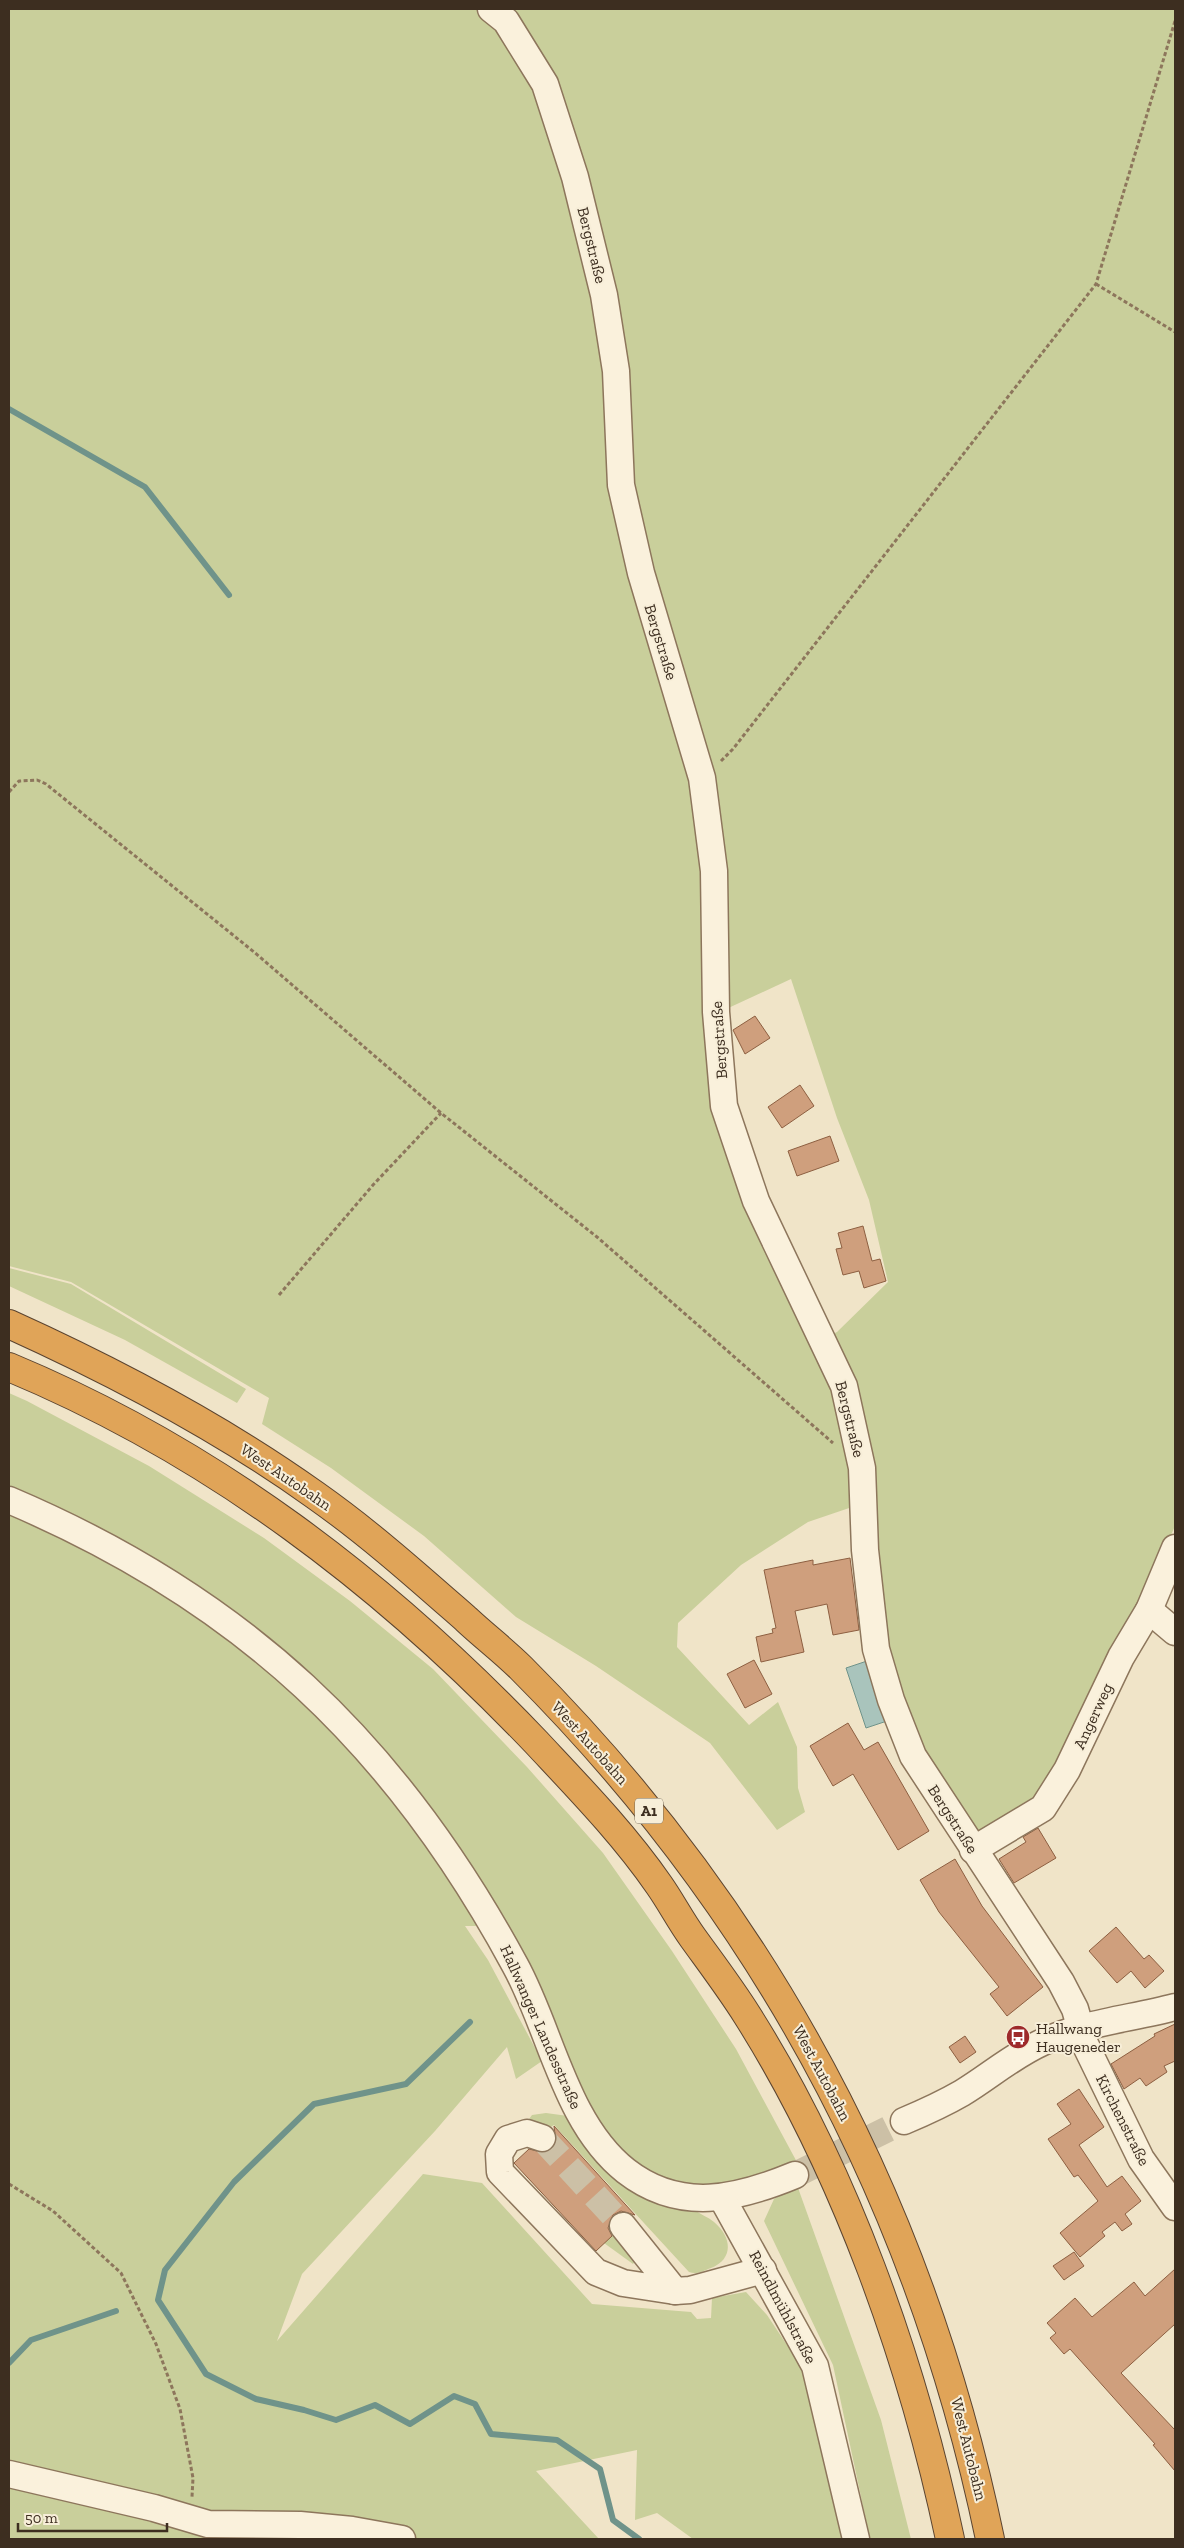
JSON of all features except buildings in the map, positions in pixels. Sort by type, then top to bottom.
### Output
[{"type":"highway","name":"West Autobahn","points":[[9,1324],[85,1360],[175,1407],[298,1483],[355,1525],[410,1568],[518,1665],[593,1743],[662,1826],[727,1913],[780,1995],[836,2096],[884,2198],[921,2291],[951,2383],[990,2539]]},
{"type":"highway","name":"A1","points":[[9,1367],[122,1422],[181,1455],[258,1502],[346,1566],[390,1602],[501,1706],[585,1794],[652,1876],[747,2015],[824,2158],[862,2248],[898,2344],[917,2405],[950,2539]]},
{"type":"street","name":"Bergstraße","points":[[491,9],[506,21],[545,84],[575,176],[604,295],[616,371],[621,485],[641,573],[702,778],[714,871],[716,1012],[724,1106],[756,1201],[844,1386],[862,1468],[865,1550],[876,1649],[891,1700],[913,1756],[1061,1982],[1075,2009],[1081,2028]]},
{"type":"street","name":"Hallwanger Landesstraße","points":[[9,1500],[94,1540],[184,1591],[241,1632],[303,1684],[360,1740],[406,1796],[484,1908],[518,1971],[574,2102],[589,2131],[609,2156],[626,2172],[666,2192],[689,2198],[722,2198],[763,2188],[795,2175]]},
{"type":"street","name":"Angerweg","points":[[973,1850],[1042,1808],[1068,1770],[1121,1657],[1150,1610],[1175,1548]]},
{"type":"street","points":[[1150,1610],[1175,1632]]},
{"type":"street","points":[[904,2121],[963,2092],[1025,2050],[1107,2020],[1150,2014],[1175,2007]]},
{"type":"street","name":"Kirchenstraße","points":[[1081,2028],[1085,2044],[1141,2159],[1175,2207]]},
{"type":"street","points":[[542,2138],[527,2133],[508,2139],[498,2154],[500,2172],[596,2272],[623,2283],[674,2291],[690,2290],[763,2270]]},
{"type":"street","name":"Reindlmühlstraße","points":[[722,2198],[815,2366],[856,2539]]},
{"type":"street","points":[[623,2226],[674,2291]]},
{"type":"street","points":[[9,2474],[208,2524],[300,2525],[352,2530],[402,2539]]},
{"type":"path","points":[[702,778],[733,750],[1096,284],[1175,21]]},
{"type":"path","points":[[1096,284],[1175,332]]},
{"type":"path","points":[[9,792],[19,781],[37,780],[46,784],[254,952],[441,1113],[597,1237],[862,1468]]},
{"type":"path","points":[[279,1295],[373,1185],[441,1113]]},
{"type":"path","points":[[9,2184],[53,2211],[121,2273],[156,2344],[180,2409],[192,2478],[191,2519]]},
{"type":"green space","points":[[9,9],[477,9],[512,48],[532,83],[586,258],[701,811],[707,1045],[832,1379],[858,1505],[808,1522],[741,1565],[678,1623],[677,1647],[749,1725],[778,1702],[797,1747],[798,1788],[805,1812],[777,1830],[710,1743],[596,1666],[516,1617],[424,1536],[331,1468],[262,1424],[269,1398],[71,1282],[9,1266]]},
{"type":"green space","points":[[503,9],[1175,9],[1175,1526],[1145,1594],[1047,1792],[1008,1825],[973,1833],[919,1744],[891,1665],[831,1335],[837,1332],[888,1282],[869,1200],[837,1118],[791,979],[724,1010],[721,860],[633,506],[614,303]]},
{"type":"green space","points":[[9,1268],[71,1284],[246,1389],[237,1403],[125,1340],[9,1286]]},
{"type":"green space","points":[[9,1393],[149,1466],[264,1538],[350,1601],[433,1669],[527,1767],[603,1853],[672,1951],[736,2049],[798,2164],[758,2178],[696,2189],[640,2170],[615,2148],[481,1926],[465,1926],[488,1960],[542,2061],[516,2079],[507,2047],[435,2131],[302,2274],[277,2341],[423,2174],[482,2183],[592,2304],[691,2312],[697,2319],[711,2318],[712,2298],[746,2292],[767,2315],[803,2369],[845,2539],[693,2539],[657,2513],[635,2520],[637,2450],[536,2471],[599,2539],[9,2539]]},
{"type":"green space","points":[[546,2113],[568,2116],[694,2210],[714,2222],[720,2228],[727,2241],[727,2253],[724,2259],[703,2271],[689,2272],[554,2125],[544,2131],[527,2122],[532,2115]]},
{"type":"green space","points":[[797,2185],[881,2420],[911,2539],[870,2539],[833,2365],[764,2221],[774,2199]]},
{"type":"green space","points":[[613,2235],[635,2261],[633,2264],[604,2243]]},
{"type":"water","points":[[867,1661],[887,1721],[866,1728],[846,1668]]},
{"type":"waterway","points":[[9,409],[145,487],[229,595]]},
{"type":"waterway","points":[[470,2022],[406,2084],[314,2104],[234,2182],[165,2270],[158,2300],[206,2374],[256,2399],[304,2410],[336,2420],[375,2405],[410,2424],[454,2396],[475,2404],[491,2434],[557,2440],[600,2469],[613,2520],[639,2539]]},
{"type":"waterway","points":[[9,2363],[31,2340],[116,2311]]},
{"type":"tunnel","points":[[795,2175],[904,2121]]},
{"type":"tunnel","points":[[542,2138],[623,2226]]},
{"type":"place","name":"Hallwang Haugeneder","points":[[1018,2037]]}]
